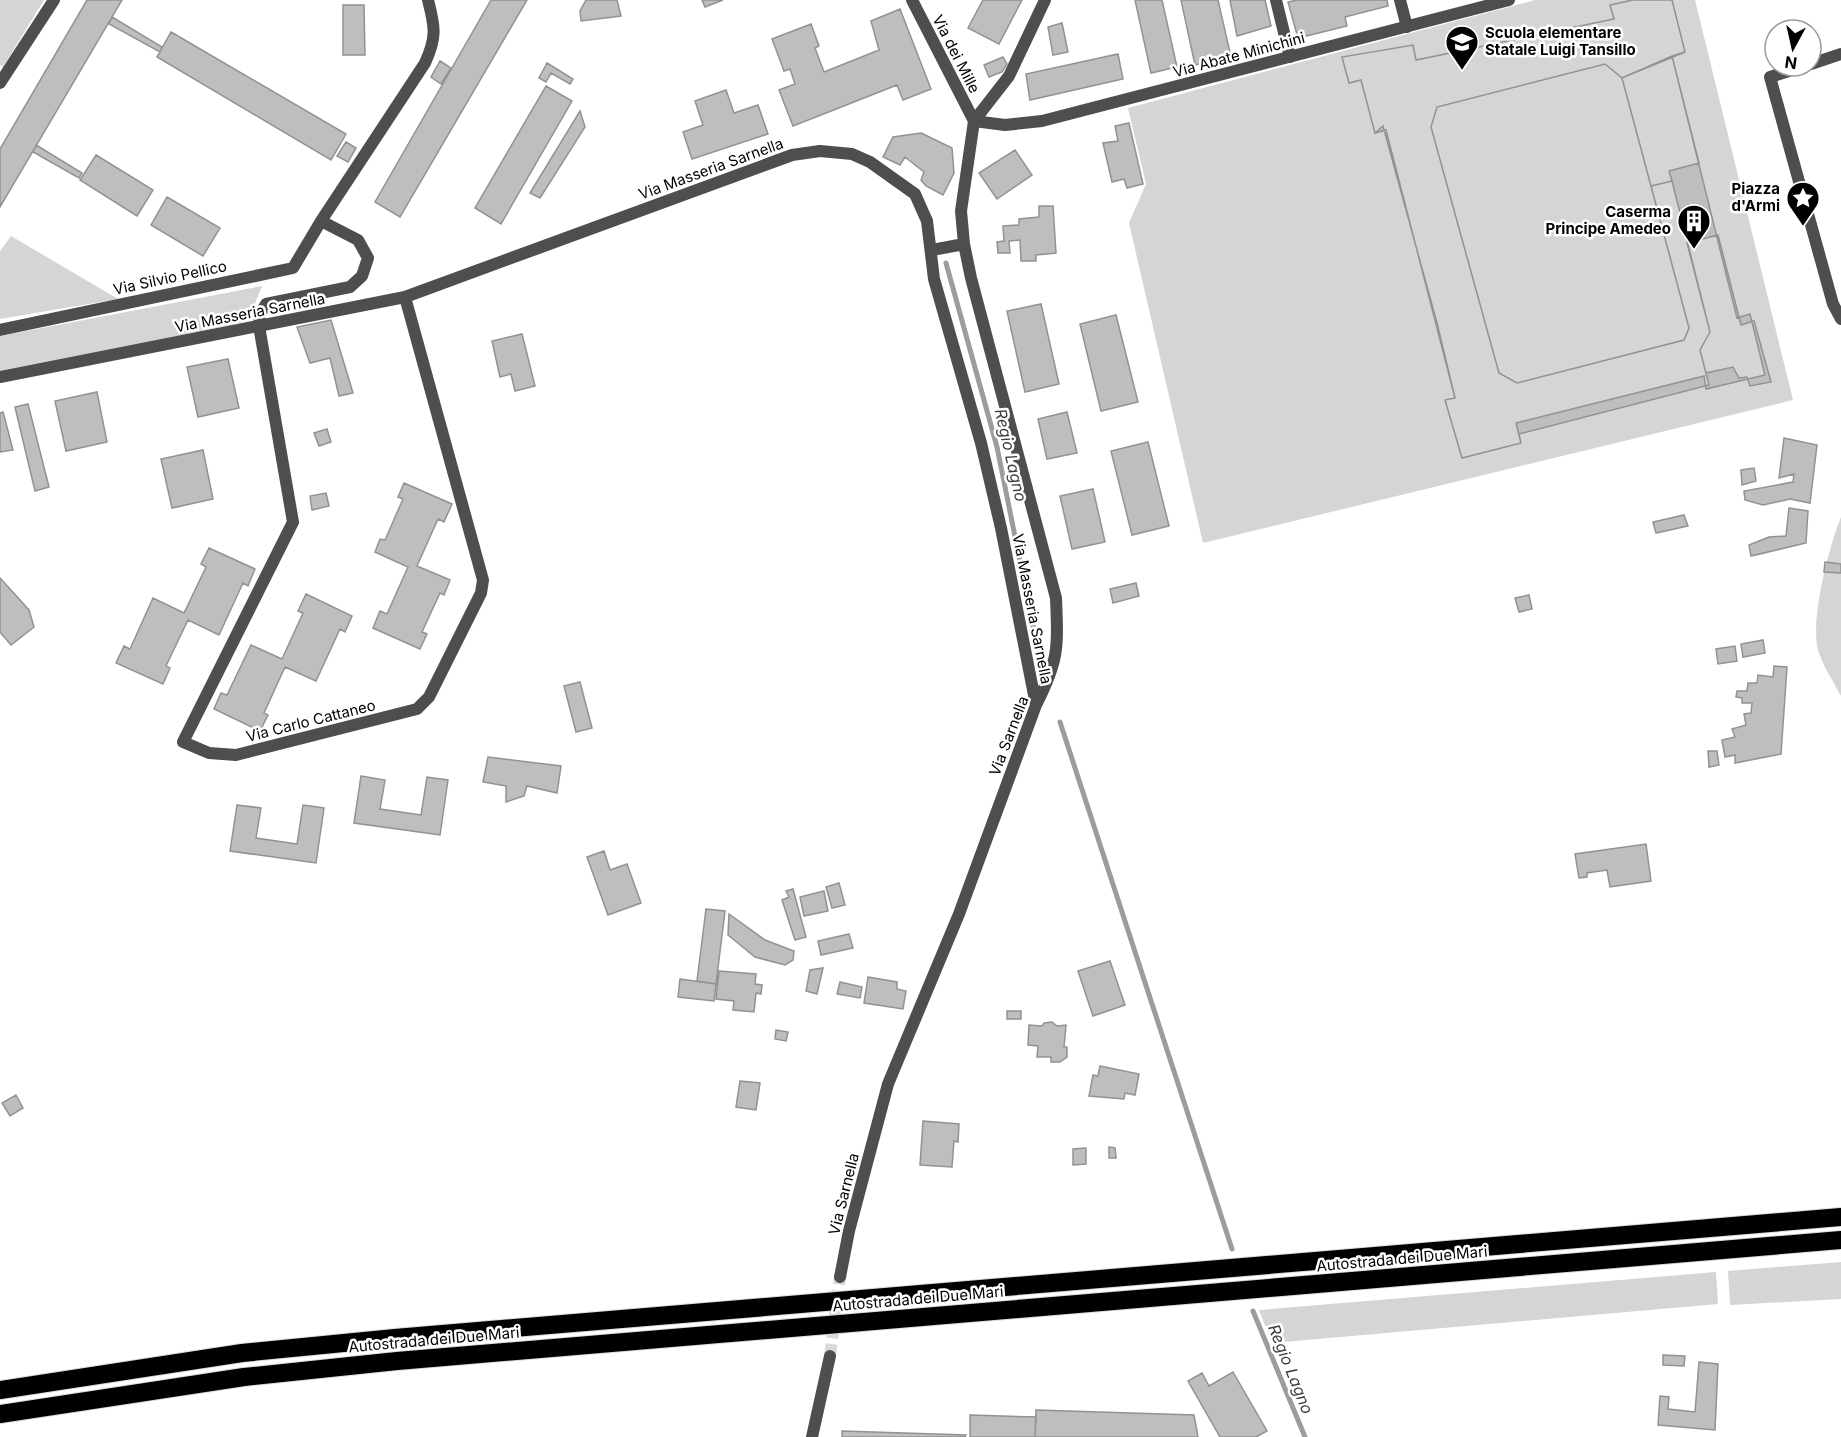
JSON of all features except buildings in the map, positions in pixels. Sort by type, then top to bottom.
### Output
[{"type":"highway","name":"Autostrada dei Due Mari","points":[[0,1390],[242,1353],[395,1338],[1841,1217]]},
{"type":"highway","name":"Autostrada dei Due Mari","points":[[0,1414],[244,1377],[397,1361],[1841,1240]]},
{"type":"street","points":[[0,83],[54,0]]},
{"type":"street","name":"Via Silvio Pellico","points":[[0,330],[293,268],[321,220],[425,63],[434,43],[435,27],[428,0]]},
{"type":"street","name":"Via dei Mille","points":[[912,0],[974,121]]},
{"type":"street","points":[[974,121],[1009,76],[1045,0]]},
{"type":"street","points":[[1276,0],[1290,57]]},
{"type":"street","points":[[1400,0],[1407,27]]},
{"type":"street","name":"Via Abate Minichini","points":[[974,121],[1005,125],[1042,121],[1509,0]]},
{"type":"street","points":[[1823,60],[1841,54]]},
{"type":"street","points":[[1770,78],[1833,304],[1841,319]]},
{"type":"street","name":"Via Sarnella","points":[[840,1277],[849,1230],[888,1084],[959,914],[1036,705],[1053,673],[1058,649],[1056,598],[964,244],[962,193],[974,121]]},
{"type":"street","name":"Via Masseria Sarnella","points":[[0,377],[405,297],[792,155],[820,151],[852,154],[870,162],[915,194],[927,221],[932,250],[930,264],[981,443],[1001,528],[1036,705]]},
{"type":"street","points":[[259,326],[260,315],[266,304],[350,287],[362,276],[368,258],[358,240],[321,220]]},
{"type":"street","points":[[932,250],[964,244]]},
{"type":"street","name":"Via Carlo Cattaneo","points":[[259,326],[293,522],[183,742],[209,753],[236,755],[256,752],[417,709],[429,697],[481,593],[483,580],[405,297]]},
{"type":"street","points":[[812,1437],[830,1356]]},
{"type":"shaded area","points":[[0,0],[44,0],[3,67],[0,65]]},
{"type":"shaded area","points":[[1535,0],[1695,0],[1793,400],[1203,543],[1129,223],[1146,184],[1128,108]]},
{"type":"shaded area","points":[[11,236],[118,299],[0,319],[0,251]]},
{"type":"shaded area","points":[[262,286],[248,321],[0,374],[0,336]]},
{"type":"shaded area","points":[[1841,517],[1841,696],[1825,668],[1816,637],[1822,583]]},
{"type":"shaded area","points":[[1841,1262],[1841,1299],[1730,1305],[1728,1271]]},
{"type":"shaded area","points":[[1716,1272],[1718,1304],[1272,1343],[1259,1310]]},
{"type":"waterway","name":"Regio Lagno","points":[[946,263],[997,447],[1039,656]]},
{"type":"waterway","points":[[1060,722],[1232,1249]]},
{"type":"waterway","name":"Regio Lagno","points":[[1253,1311],[1305,1437]]},
{"type":"tunnel","points":[[830,1356],[840,1277]]},
{"type":"place","name":"Scuola elementare Statale Luigi Tansillo","points":[[1462,71]]},
{"type":"place","name":"Piazza d'Armi","points":[[1803,227]]},
{"type":"place","name":"Caserma Principe Amedeo","points":[[1694,250]]}]
